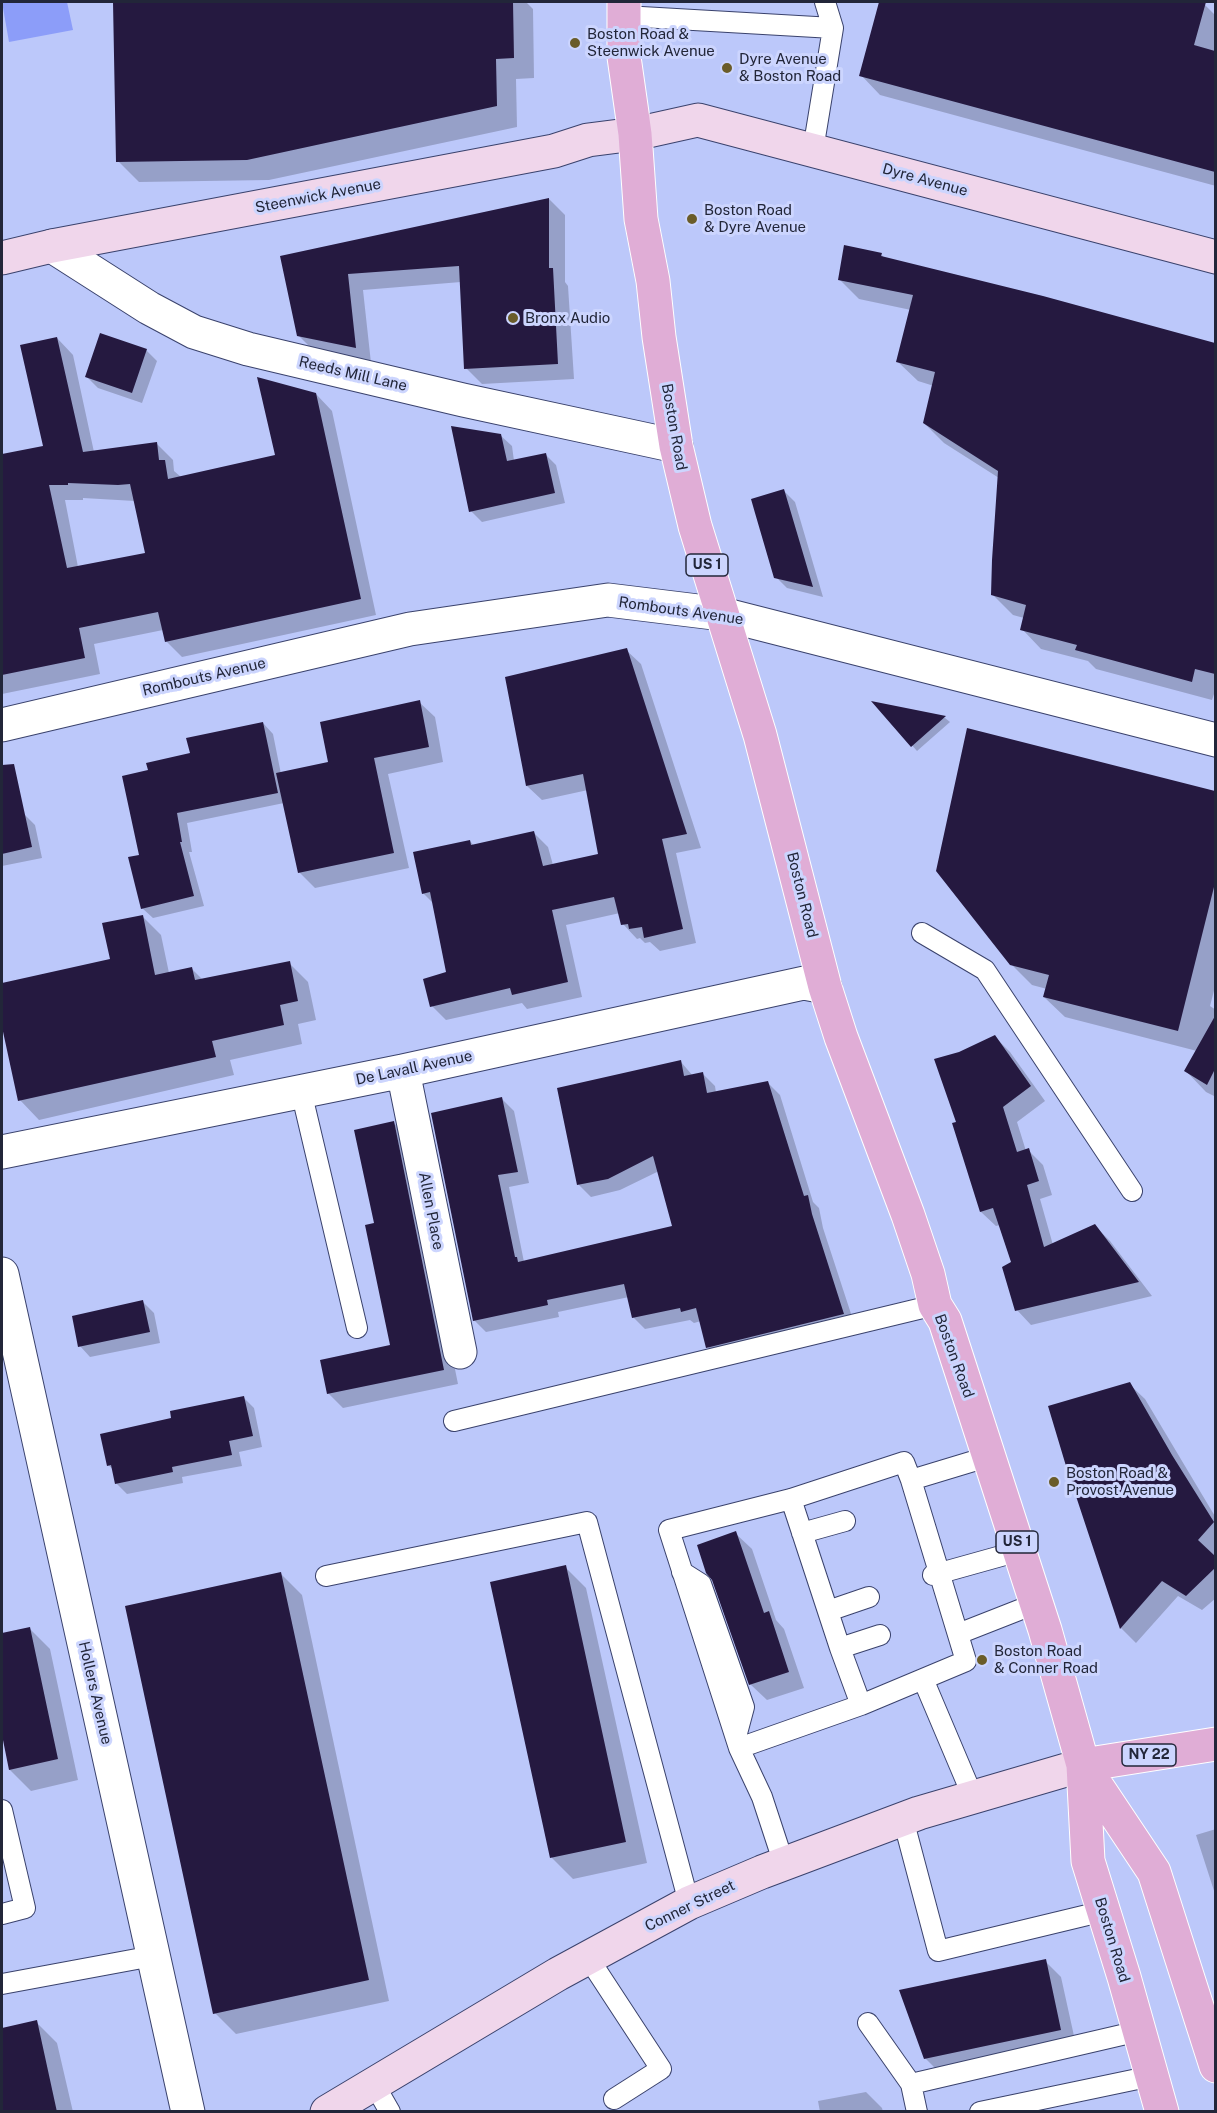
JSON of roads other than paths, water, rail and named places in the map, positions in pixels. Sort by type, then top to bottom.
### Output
[{"type":"main road","name":"Boston Road","points":[[624,9],[624,57],[635,134],[641,219],[653,281],[676,446],[695,526],[760,735],[825,987],[841,1037],[908,1215],[928,1274],[935,1305],[945,1321],[987,1457],[1037,1603],[1083,1765],[1088,1861],[1162,2112]]},
{"type":"main road","name":"NY 22","points":[[1083,1765],[1215,1744]]},
{"type":"main road","name":"Boston Road","points":[[1083,1765],[1154,1872],[1215,2066]]},
{"type":"street","name":"Dyre Avenue","points":[[635,134],[698,120],[1215,257]]},
{"type":"street","name":"Steenwick Avenue","points":[[2,258],[52,246],[554,152],[588,140],[635,134]]},
{"type":"street","name":"Reeds Mill Lane","points":[[52,246],[149,308],[194,332],[248,349],[463,400],[676,446]]},
{"type":"street","name":"Rombouts Avenue","points":[[2,725],[410,629],[608,600],[722,614],[1215,740]]},
{"type":"street","name":"De Lavall Avenue","points":[[2,1152],[403,1071],[804,983],[825,987]]},
{"type":"street","name":"Allen Place","points":[[403,1071],[460,1352]]},
{"type":"street","name":"Hollers Avenue","points":[[2,1274],[188,2112]]},
{"type":"street","name":"Conner Street","points":[[327,2112],[558,1974],[689,1903],[903,1819],[1083,1765]]},
{"type":"lane","points":[[813,150],[833,28],[825,2]]},
{"type":"lane","points":[[624,9],[833,28]]},
{"type":"lane","points":[[922,933],[985,970],[1132,1191]]},
{"type":"lane","points":[[301,1091],[357,1328]]},
{"type":"lane","points":[[454,1421],[935,1305]]},
{"type":"lane","points":[[911,1480],[987,1457]]},
{"type":"lane","points":[[737,1743],[861,1705],[966,1661],[958,1634],[948,1614],[913,1501],[911,1480],[904,1462],[790,1499],[669,1530],[737,1743],[762,1797],[784,1864]]},
{"type":"lane","points":[[790,1499],[861,1705]]},
{"type":"lane","points":[[802,1533],[845,1521]]},
{"type":"lane","points":[[326,1576],[587,1522],[689,1903]]},
{"type":"lane","points":[[936,1574],[1019,1551]]},
{"type":"lane","points":[[828,1611],[869,1597]]},
{"type":"lane","points":[[958,1634],[1037,1603]]},
{"type":"lane","points":[[840,1648],[880,1635]]},
{"type":"lane","points":[[923,1679],[973,1797]]},
{"type":"lane","points":[[2,1810],[25,1908],[2,1914]]},
{"type":"lane","points":[[903,1819],[938,1951],[1104,1911]]},
{"type":"lane","points":[[2,1984],[153,1956]]},
{"type":"lane","points":[[589,1959],[661,2069],[614,2099]]},
{"type":"lane","points":[[868,2024],[911,2084],[918,2112]]},
{"type":"lane","points":[[911,2084],[1139,2031]]},
{"type":"lane","points":[[980,2112],[1152,2076]]},
{"type":"lane","points":[[374,2084],[390,2112]]},
{"type":"place","name":"Boston Road & Steenwick Avenue","points":[[575,43]]},
{"type":"place","name":"Dyre Avenue & Boston Road","points":[[727,68]]},
{"type":"place","name":"Boston Road & Dyre Avenue","points":[[692,219]]},
{"type":"place","name":"Bronx Audio","points":[[513,318]]},
{"type":"place","name":"Boston Road & Provost Avenue","points":[[1054,1482]]},
{"type":"place","name":"Boston Road & Conner Road","points":[[982,1660]]}]
